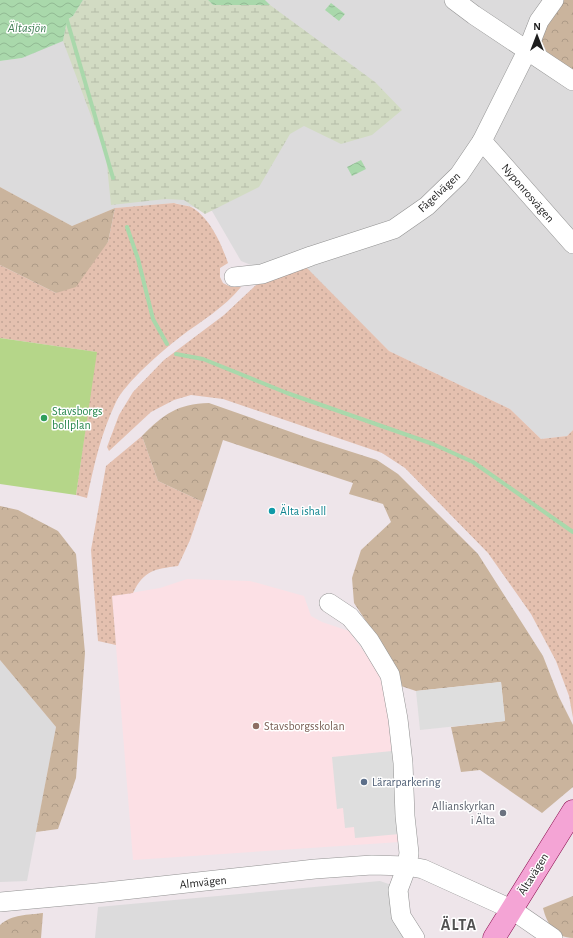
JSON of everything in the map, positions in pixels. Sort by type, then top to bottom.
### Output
[{"type":"main road","name":"Ältavägen","points":[[494,938],[573,811]]},
{"type":"street","points":[[454,0],[573,81]]},
{"type":"street","name":"Fågelvägen","points":[[234,277],[262,274],[311,256],[394,229],[427,206],[460,176],[482,141],[528,49],[539,21],[554,0]]},
{"type":"street","name":"Nyponrosvägen","points":[[482,141],[573,244]]},
{"type":"street","points":[[329,603],[350,617],[369,640],[390,674],[398,719],[403,763],[405,816],[409,853],[407,866],[398,890],[401,916],[415,938]]},
{"type":"street","name":"Almvägen","points":[[0,902],[55,896],[97,894],[315,869],[372,865],[407,866],[423,869],[511,909],[552,938]]},
{"type":"shaded area","points":[[83,0],[208,0],[213,5],[269,5],[265,0],[573,0],[573,430],[567,436],[541,439],[510,409],[389,351],[308,271],[298,254],[261,269],[241,261],[212,211],[174,203],[115,208],[72,226],[0,187],[0,61],[22,58],[73,16]]},
{"type":"shaded area","points":[[174,203],[193,208],[210,225],[219,240],[228,263],[220,268],[220,277],[223,283],[231,287],[241,287],[220,308],[164,350],[127,386],[116,402],[106,425],[95,461],[87,498],[76,495],[96,352],[0,338],[0,265],[56,293],[108,242],[115,208]]},
{"type":"shaded area","points":[[305,266],[389,351],[510,409],[541,439],[567,436],[573,430],[573,718],[569,696],[556,661],[531,614],[488,553],[405,468],[382,453],[223,399],[191,395],[174,400],[151,412],[109,451],[107,447],[119,415],[133,392],[164,360],[224,315],[256,285]]},
{"type":"shaded area","name":"Stavsborgs bollplan","points":[[0,338],[97,352],[76,495],[0,484]]},
{"type":"shaded area","points":[[142,436],[158,481],[203,502],[190,540],[178,566],[163,568],[146,575],[137,585],[133,593],[112,596],[116,645],[98,641],[91,550],[106,466]]},
{"type":"shaded area","name":"Stavsborgsskolan","points":[[187,579],[250,581],[304,596],[311,616],[322,622],[349,631],[378,671],[387,701],[400,842],[133,860],[112,596],[160,588]]},
{"type":"shaded area","points":[[0,660],[56,727],[27,881],[0,882]]},
{"type":"shaded area","points":[[501,682],[505,721],[420,730],[416,691]]},
{"type":"shaded area","name":"Lärarparkering","points":[[392,751],[400,834],[355,838],[354,827],[345,828],[343,808],[337,809],[332,757]]},
{"type":"shaded area","points":[[380,881],[409,891],[407,907],[421,938],[95,938],[98,907]]},
{"type":"green space","points":[[83,0],[208,0],[213,5],[270,5],[375,82],[402,110],[372,135],[341,144],[304,126],[290,134],[259,187],[205,214],[184,200],[166,199],[111,205],[106,156],[63,41],[67,20],[73,16]]},
{"type":"green space","points":[[560,0],[573,0],[573,73],[548,55],[542,42],[543,23]]},
{"type":"green space","points":[[0,187],[72,226],[115,208],[108,242],[76,287],[56,293],[0,265]]},
{"type":"green space","points":[[209,403],[308,438],[377,460],[398,474],[478,554],[543,656],[559,697],[573,725],[573,787],[542,813],[480,770],[461,772],[451,727],[505,721],[501,682],[416,691],[401,686],[394,663],[354,603],[352,578],[361,550],[391,522],[383,504],[349,494],[353,483],[223,440],[203,502],[158,481],[142,436],[164,416],[180,408],[188,405]]},
{"type":"green space","points":[[0,506],[18,510],[58,531],[76,554],[85,653],[76,778],[58,829],[36,832],[56,727],[0,660]]},
{"type":"green space","points":[[573,896],[573,938],[561,936],[553,929],[543,908]]},
{"type":"green space","points":[[43,913],[41,938],[0,938],[0,925],[5,921],[15,917]]},
{"type":"water","name":"Ältasjön","points":[[0,0],[83,0],[73,16],[67,20],[63,41],[22,58],[0,61]]},
{"type":"water","points":[[208,0],[265,0],[270,5],[213,5]]},
{"type":"water","points":[[331,3],[345,14],[339,21],[325,10]]},
{"type":"water","points":[[361,160],[366,169],[352,176],[347,167]]},
{"type":"waterway","points":[[67,20],[113,178]]},
{"type":"waterway","points":[[127,227],[138,259],[153,319],[167,344]]},
{"type":"waterway","points":[[176,354],[203,359],[287,393],[433,444],[473,462],[573,532]]},
{"type":"place","name":"Stavsborgs bollplan","points":[[44,418]]},
{"type":"place","name":"Älta ishall","points":[[272,511]]},
{"type":"place","name":"Stavsborgsskolan","points":[[256,726]]},
{"type":"place","name":"Lärarparkering","points":[[364,782]]},
{"type":"place","name":"Allianskyrkan i Älta","points":[[503,813]]},
{"type":"district","name":"ÄLTA","points":[[459,924]]}]
